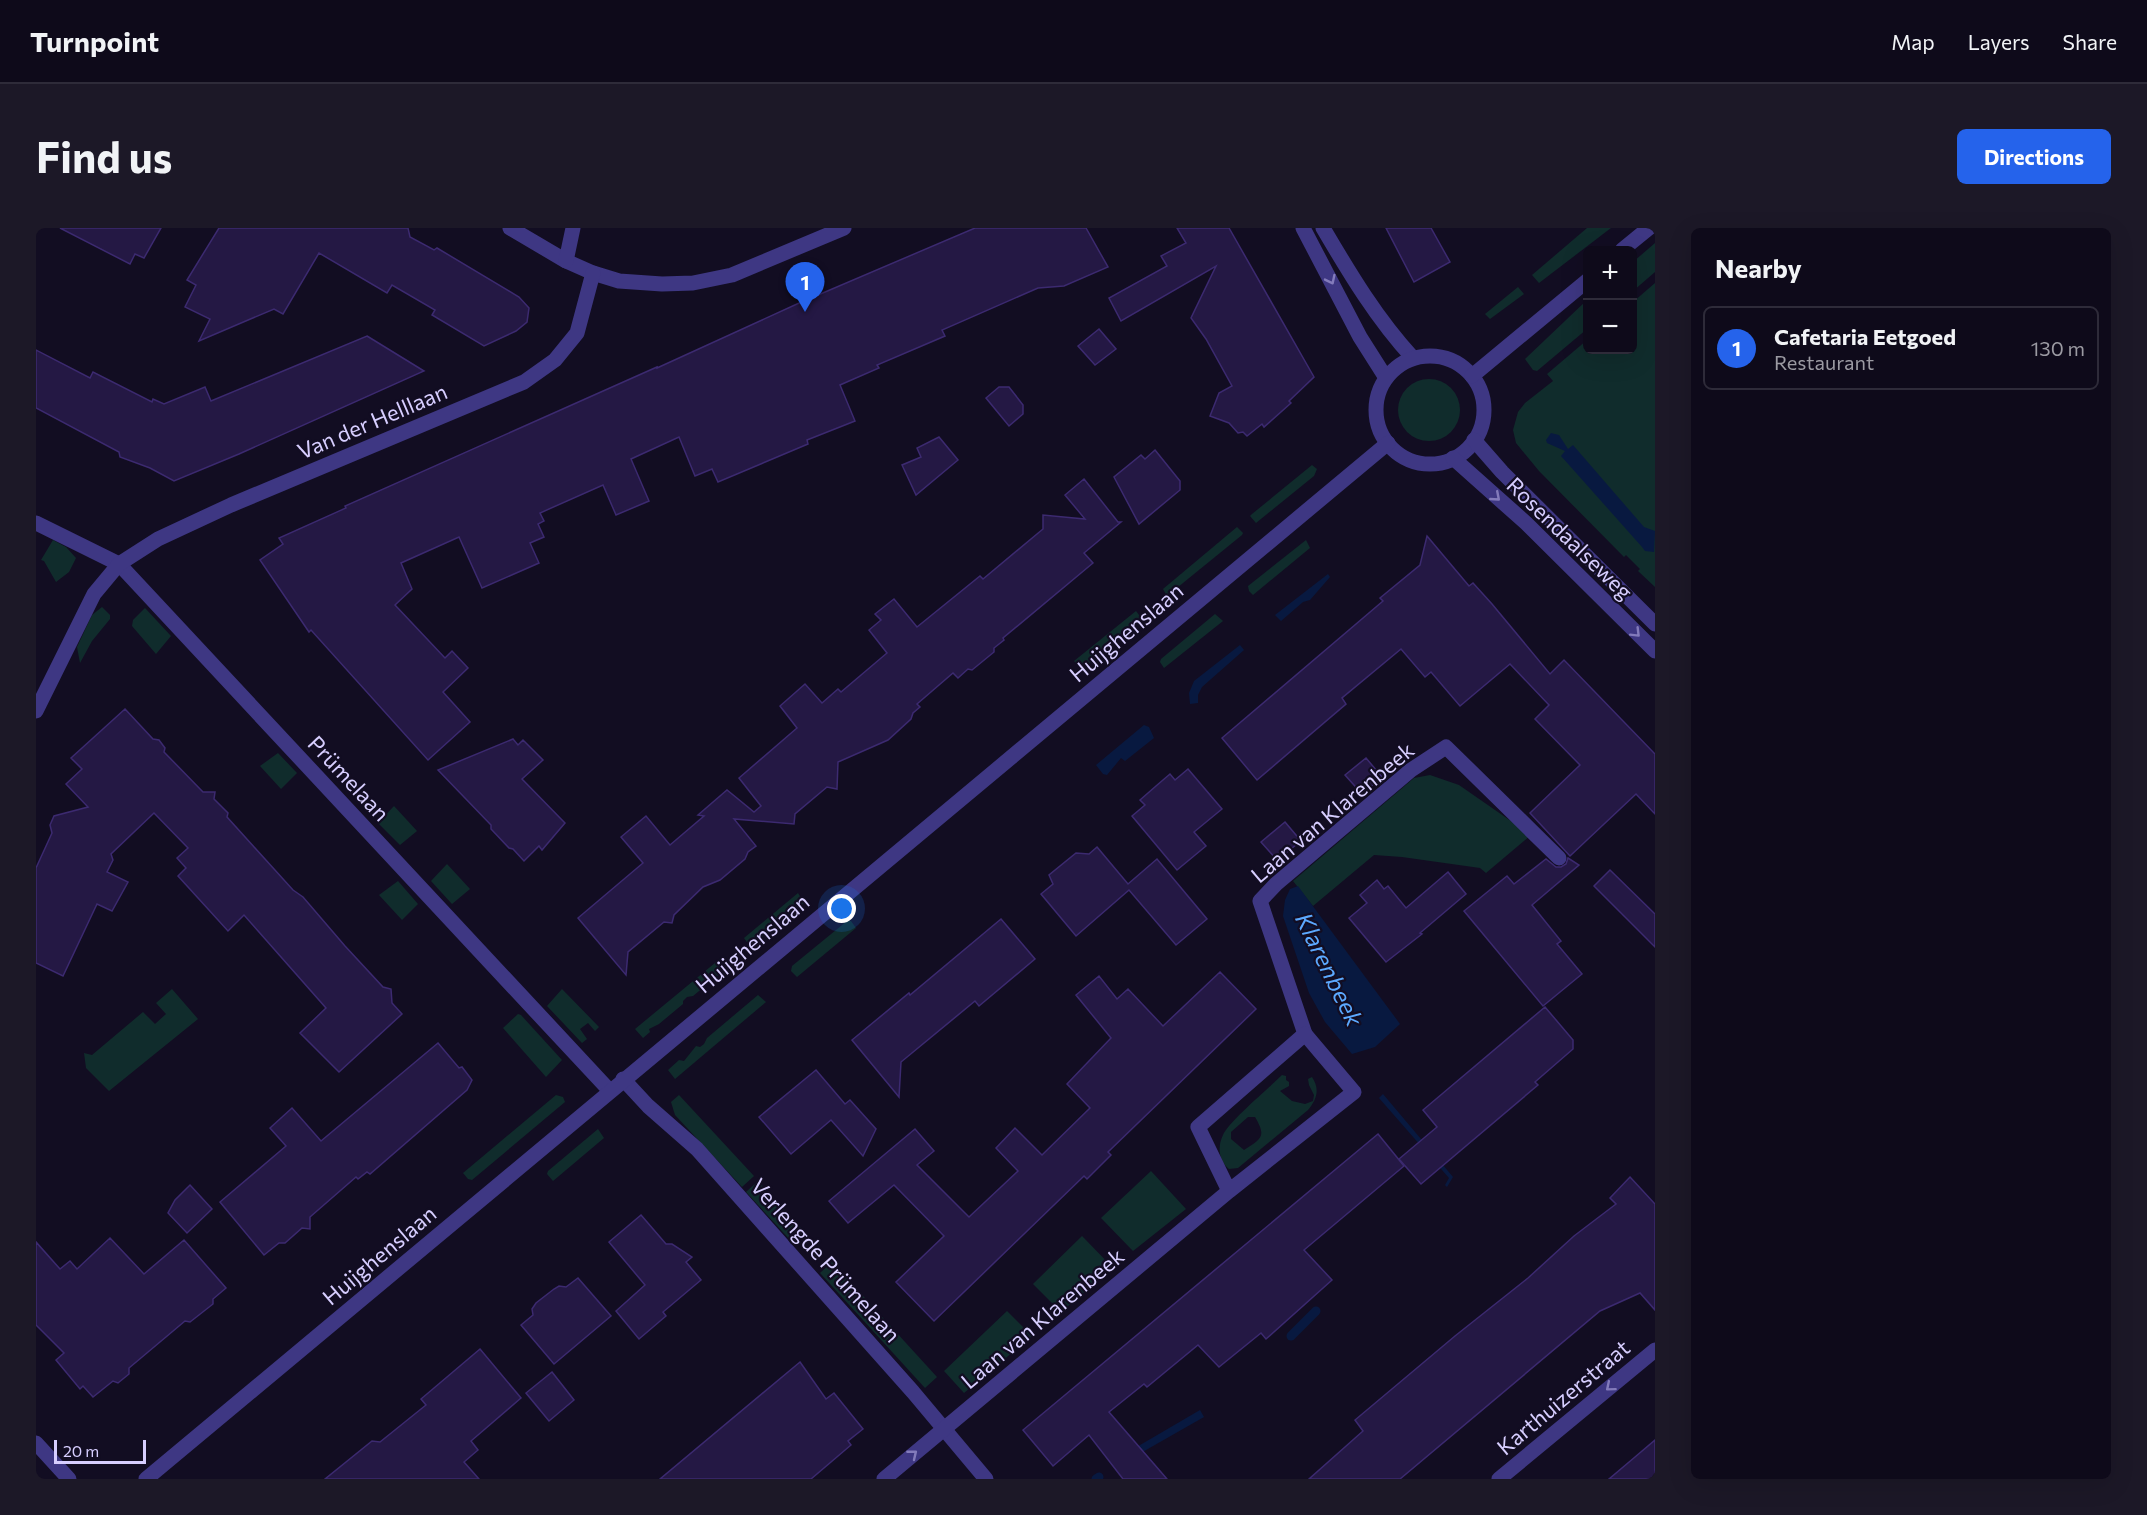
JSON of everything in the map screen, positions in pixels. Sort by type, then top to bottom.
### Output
[{"type":"street","points":[[510,228],[566,261],[593,273],[619,281],[662,284],[693,283],[732,275],[844,228]]},
{"type":"street","points":[[566,261],[573,228]]},
{"type":"street","points":[[1304,228],[1360,338],[1386,378]]},
{"type":"street","points":[[1323,228],[1357,286],[1382,322],[1413,358]]},
{"type":"street","points":[[1627,246],[1649,228]]},
{"type":"street","name":"Van der Helllaan","points":[[36,711],[94,594],[119,564],[158,539],[231,505],[524,382],[555,360],[577,333],[593,273]]},
{"type":"street","points":[[1472,376],[1583,283]]},
{"type":"street","points":[[1439,356],[1463,367],[1472,376],[1480,391],[1484,408],[1481,425],[1474,440],[1453,458],[1436,463],[1418,462],[1401,455],[1388,443],[1380,428],[1376,411],[1378,394],[1386,378],[1403,363],[1413,358],[1439,356]]},
{"type":"street","name":"Rosendaalseweg","points":[[1474,440],[1502,472],[1655,624]]},
{"type":"street","name":"Huijghenslaan","points":[[146,1479],[1388,443]]},
{"type":"street","name":"Rosendaalseweg","points":[[1453,458],[1526,523],[1655,651]]},
{"type":"street","name":"Prümelaan","points":[[36,523],[119,564],[610,1091]]},
{"type":"street","name":"Laan van Klarenbeek","points":[[884,1479],[1229,1191],[1354,1092],[1305,1034],[1260,902],[1276,884],[1411,770],[1446,747],[1559,858]]},
{"type":"street","points":[[1229,1191],[1198,1127],[1305,1034]]},
{"type":"street","name":"Verlengde Prümelaan","points":[[623,1079],[648,1106],[697,1149],[913,1392],[986,1479]]},
{"type":"street","name":"Karthuizerstraat","points":[[1499,1479],[1655,1350]]},
{"type":"street","points":[[36,1443],[69,1479]]},
{"type":"green space","points":[[1587,228],[1611,228],[1587,246],[1583,246],[1583,249],[1539,283],[1532,275]]},
{"type":"green space","points":[[1655,243],[1655,272],[1637,288],[1637,259]]},
{"type":"green space","points":[[1655,283],[1655,587],[1638,571],[1640,569],[1626,555],[1624,557],[1539,471],[1516,443],[1513,430],[1518,412],[1525,403],[1553,381],[1547,374],[1583,343],[1583,354],[1637,354],[1637,299]]},
{"type":"green space","points":[[1518,287],[1524,294],[1490,319],[1485,314]]},
{"type":"green space","points":[[1583,304],[1583,332],[1537,371],[1533,370],[1525,359]]},
{"type":"green space","points":[[1423,379],[1435,379],[1451,388],[1458,398],[1460,410],[1458,422],[1451,432],[1435,441],[1423,441],[1412,436],[1403,427],[1398,416],[1398,404],[1403,393],[1412,384]]},
{"type":"green space","points":[[1312,465],[1317,469],[1314,476],[1256,523],[1250,516]]},
{"type":"green space","points":[[1237,527],[1243,533],[1242,535],[1167,596],[1163,589]]},
{"type":"green space","points":[[53,540],[66,547],[76,558],[69,572],[56,582],[44,561],[41,560]]},
{"type":"green space","points":[[1306,540],[1310,548],[1253,595],[1249,591],[1248,586]]},
{"type":"green space","points":[[102,607],[110,615],[110,619],[92,641],[80,663],[77,647],[92,615]]},
{"type":"green space","points":[[145,608],[171,636],[156,654],[132,626],[133,620]]},
{"type":"green space","points":[[1136,611],[1142,619],[1083,669],[1080,668],[1074,661]]},
{"type":"green space","points":[[1215,614],[1223,621],[1164,668],[1160,662],[1161,659]]},
{"type":"green space","points":[[278,753],[297,773],[281,789],[260,766]]},
{"type":"green space","points":[[1430,775],[1459,785],[1531,835],[1486,873],[1480,868],[1374,855],[1313,906],[1293,881],[1414,778]]},
{"type":"green space","points":[[394,806],[417,831],[400,845],[378,823]]},
{"type":"green space","points":[[447,864],[470,889],[452,904],[431,881]]},
{"type":"green space","points":[[398,881],[418,904],[402,920],[379,895]]},
{"type":"green space","points":[[798,893],[804,903],[753,945],[749,945],[744,938]]},
{"type":"green space","points":[[847,921],[851,921],[856,928],[797,977],[791,971],[792,966]]},
{"type":"green space","points":[[721,958],[727,964],[727,968],[693,996],[687,997],[683,1004],[659,1024],[649,1029],[650,1032],[643,1038],[635,1029]]},
{"type":"green space","points":[[172,989],[198,1019],[109,1091],[86,1068],[84,1053],[92,1055],[143,1012],[155,1024],[166,1014],[156,1003]]},
{"type":"green space","points":[[562,989],[599,1027],[595,1031],[588,1023],[580,1029],[587,1039],[582,1043],[547,1006]]},
{"type":"green space","points":[[758,995],[766,1002],[675,1079],[668,1070],[679,1060],[684,1061],[696,1046],[700,1047],[704,1044],[707,1038]]},
{"type":"green space","points":[[518,1014],[562,1060],[546,1077],[503,1028]]},
{"type":"green space","points":[[1282,1075],[1286,1076],[1289,1086],[1280,1091],[1292,1101],[1305,1104],[1313,1101],[1314,1095],[1308,1079],[1312,1077],[1317,1090],[1314,1102],[1308,1110],[1238,1168],[1229,1169],[1220,1154],[1223,1135],[1241,1113]],"holes":[[[1248,1117],[1255,1117],[1261,1129],[1260,1137],[1244,1150],[1231,1139],[1231,1132]]]},
{"type":"green space","points":[[556,1095],[563,1097],[565,1102],[472,1180],[468,1179],[463,1173]]},
{"type":"green space","points":[[679,1095],[754,1176],[742,1187],[675,1115],[671,1102]]},
{"type":"green space","points":[[598,1129],[604,1138],[553,1181],[547,1174],[548,1171]]},
{"type":"green space","points":[[1151,1171],[1186,1209],[1133,1251],[1101,1218]]},
{"type":"green space","points":[[758,1181],[804,1231],[792,1242],[746,1192]]},
{"type":"green space","points":[[1082,1236],[1113,1268],[1061,1312],[1033,1284]]},
{"type":"green space","points":[[832,1262],[937,1377],[925,1388],[820,1273]]},
{"type":"green space","points":[[1007,1311],[1032,1336],[964,1393],[944,1371]]},
{"type":"water","points":[[1551,433],[1559,435],[1568,449],[1573,445],[1644,527],[1655,531],[1654,552],[1645,551],[1561,456],[1565,451],[1547,443],[1546,440]]},
{"type":"water","points":[[1328,574],[1330,577],[1310,600],[1303,602],[1281,621],[1275,615]]},
{"type":"water","points":[[1240,645],[1244,650],[1202,687],[1198,695],[1198,703],[1190,704],[1189,693],[1194,681]]},
{"type":"water","points":[[1144,725],[1149,727],[1154,738],[1125,761],[1121,758],[1107,775],[1103,774],[1096,765]]},
{"type":"water","points":[[1298,886],[1400,1024],[1375,1047],[1352,1054],[1325,1022],[1309,993],[1283,916],[1285,900],[1290,889]]},
{"type":"water","points":[[1383,1094],[1453,1177],[1447,1187],[1445,1185],[1449,1178],[1379,1098]]},
{"type":"water","points":[[1200,1410],[1204,1417],[1139,1454],[1135,1448]]},
{"type":"building","points":[[60,228],[161,228],[144,258],[135,254],[130,264]]},
{"type":"building","points":[[219,228],[408,228],[410,237],[434,250],[437,248],[519,297],[529,308],[527,322],[516,331],[484,346],[432,315],[435,310],[392,285],[387,293],[319,253],[283,314],[274,309],[199,341],[210,319],[185,307],[196,285],[187,280]]},
{"type":"building","points":[[975,228],[1086,228],[1108,267],[1064,286],[1038,288],[942,330],[945,336],[877,365],[879,368],[840,385],[855,421],[807,440],[808,444],[718,482],[712,469],[695,476],[679,437],[631,459],[649,501],[616,515],[603,485],[540,513],[544,521],[538,524],[544,537],[530,543],[539,563],[482,588],[459,537],[401,563],[412,589],[395,605],[445,658],[452,651],[468,668],[443,692],[470,722],[428,760],[311,630],[309,632],[260,560],[283,544],[279,538],[346,508],[345,506],[797,304]]},
{"type":"building","points":[[1177,228],[1229,228],[1314,377],[1289,401],[1291,403],[1264,427],[1262,424],[1247,436],[1243,432],[1238,433],[1229,423],[1210,416],[1219,393],[1232,386],[1206,339],[1191,318],[1216,266],[1121,321],[1109,298],[1167,266],[1161,256],[1186,243]]},
{"type":"building","points":[[1386,228],[1431,228],[1450,262],[1414,282]]},
{"type":"building","points":[[1099,329],[1116,349],[1095,365],[1078,346]]},
{"type":"building","points":[[367,336],[424,371],[174,481],[150,468],[120,457],[119,452],[36,408],[36,350],[90,378],[93,372],[152,402],[153,399],[164,404],[205,387],[211,401]]},
{"type":"building","points":[[999,387],[1009,387],[1023,405],[1023,414],[1009,426],[986,398]]},
{"type":"building","points":[[939,437],[958,460],[916,495],[902,465],[921,457],[917,448]]},
{"type":"building","points":[[1155,450],[1180,481],[1180,490],[1139,524],[1114,477],[1141,455],[1145,459]]},
{"type":"building","points":[[1084,479],[1118,522],[1121,522],[1084,553],[1093,563],[1003,638],[1004,640],[994,648],[994,652],[972,670],[968,669],[958,678],[953,673],[917,704],[920,707],[913,713],[911,719],[888,740],[838,762],[837,789],[827,787],[795,814],[794,824],[734,819],[756,846],[748,852],[745,859],[720,880],[703,887],[674,915],[672,923],[664,922],[628,952],[626,975],[578,918],[643,863],[621,837],[646,816],[670,845],[704,816],[698,815],[727,790],[754,812],[761,806],[739,778],[797,728],[780,706],[805,684],[822,703],[838,689],[841,692],[887,653],[869,630],[881,620],[875,614],[894,599],[917,627],[980,576],[983,579],[1043,529],[1043,515],[1085,519],[1065,495]]},
{"type":"building","points":[[1427,536],[1469,586],[1473,583],[1492,604],[1550,674],[1564,660],[1655,754],[1655,814],[1636,794],[1570,856],[1530,813],[1580,765],[1535,719],[1549,705],[1510,664],[1460,706],[1431,672],[1425,677],[1401,649],[1342,698],[1346,704],[1257,780],[1222,738],[1383,601],[1380,598],[1420,565]]},
{"type":"building","points":[[125,709],[153,739],[159,740],[165,748],[164,752],[203,792],[215,792],[214,799],[228,813],[227,817],[293,890],[303,897],[383,987],[391,989],[392,1003],[402,1014],[339,1072],[300,1033],[326,1008],[244,915],[228,931],[178,876],[186,868],[177,858],[188,848],[154,813],[111,854],[113,860],[107,872],[128,882],[112,911],[97,904],[63,976],[36,963],[36,868],[52,833],[50,825],[54,816],[88,807],[66,784],[82,769],[71,758]]},
{"type":"building","points":[[513,739],[518,745],[523,740],[543,760],[522,779],[565,823],[542,850],[539,846],[524,861],[491,829],[491,825],[438,770]]},
{"type":"building","points":[[1366,758],[1382,777],[1362,794],[1345,775]]},
{"type":"building","points":[[1188,769],[1222,809],[1194,832],[1206,846],[1177,870],[1132,816],[1145,805],[1140,800],[1170,774],[1175,780]]},
{"type":"building","points":[[1285,822],[1301,841],[1277,860],[1261,842]]},
{"type":"building","points":[[1097,847],[1128,884],[1157,859],[1207,919],[1176,945],[1129,890],[1076,936],[1041,894],[1053,884],[1049,875],[1076,853],[1089,854]]},
{"type":"building","points":[[1568,858],[1579,865],[1532,905],[1561,941],[1557,944],[1582,974],[1543,1006],[1464,911],[1507,876],[1514,884],[1546,859],[1556,867],[1561,867],[1566,864]]},
{"type":"building","points":[[1610,870],[1655,914],[1655,947],[1594,886]]},
{"type":"building","points":[[1448,872],[1466,894],[1420,933],[1422,934],[1386,962],[1349,918],[1367,903],[1360,895],[1377,880],[1384,889],[1388,886],[1406,908]]},
{"type":"building","points":[[1001,919],[1035,959],[979,1006],[975,1001],[901,1062],[899,1097],[852,1040]]},
{"type":"building","points":[[1220,972],[1256,1009],[1108,1152],[1111,1155],[1087,1179],[1084,1176],[934,1321],[896,1282],[944,1236],[894,1185],[848,1223],[829,1201],[915,1129],[934,1151],[917,1165],[969,1217],[1018,1171],[996,1148],[1015,1128],[1042,1155],[1090,1108],[1067,1084],[1111,1038],[1076,995],[1099,976],[1117,999],[1128,989],[1163,1026]]},
{"type":"building","points":[[1545,1007],[1573,1040],[1573,1049],[1535,1082],[1538,1085],[1421,1184],[1399,1159],[1437,1127],[1423,1110]]},
{"type":"building","points":[[438,1043],[472,1080],[467,1090],[370,1174],[367,1172],[358,1179],[356,1177],[310,1217],[310,1229],[302,1228],[285,1243],[279,1243],[264,1255],[220,1202],[286,1146],[270,1128],[292,1108],[321,1141]]},
{"type":"building","points":[[816,1070],[845,1104],[850,1100],[876,1129],[863,1156],[831,1120],[791,1154],[759,1117]]},
{"type":"building","points":[[1378,1134],[1404,1166],[1304,1250],[1332,1280],[1266,1339],[1261,1333],[1219,1367],[1198,1345],[1147,1387],[1144,1384],[1109,1412],[1167,1479],[1123,1479],[1089,1435],[1053,1466],[1023,1430]]},
{"type":"building","points":[[1630,1177],[1655,1204],[1655,1310],[1640,1293],[1600,1311],[1400,1479],[1309,1479],[1363,1431],[1355,1420],[1528,1278],[1574,1236],[1616,1204],[1610,1198]]},
{"type":"building","points":[[190,1185],[212,1209],[187,1233],[168,1213],[175,1200]]},
{"type":"building","points":[[641,1215],[666,1244],[672,1244],[692,1257],[686,1262],[701,1280],[663,1312],[666,1316],[639,1339],[616,1311],[645,1285],[609,1242]]},
{"type":"building","points":[[110,1238],[144,1274],[184,1240],[226,1288],[213,1299],[213,1304],[190,1322],[185,1321],[129,1368],[129,1374],[118,1383],[113,1381],[93,1397],[83,1386],[80,1389],[56,1360],[64,1353],[36,1325],[36,1242],[60,1269],[70,1261],[77,1269]]},
{"type":"building","points":[[578,1278],[611,1316],[554,1364],[521,1325],[533,1315],[532,1309],[536,1303],[559,1286],[566,1287]]},
{"type":"building","points":[[480,1349],[521,1398],[471,1441],[478,1450],[464,1462],[479,1479],[325,1479],[372,1441],[380,1442],[426,1405],[421,1399]]},
{"type":"building","points":[[800,1362],[826,1399],[834,1393],[863,1429],[848,1441],[851,1445],[811,1479],[660,1479]]},
{"type":"building","points":[[552,1372],[574,1400],[549,1421],[526,1393]]},
{"type":"building","points":[[1655,1440],[1655,1479],[1609,1479],[1635,1457]]},
{"type":"waterway","name":"Klarenbeek","points":[[1291,1336],[1316,1311]]},
{"type":"place","name":"Cafetaria Eetgoed","points":[[805,312]]}]
